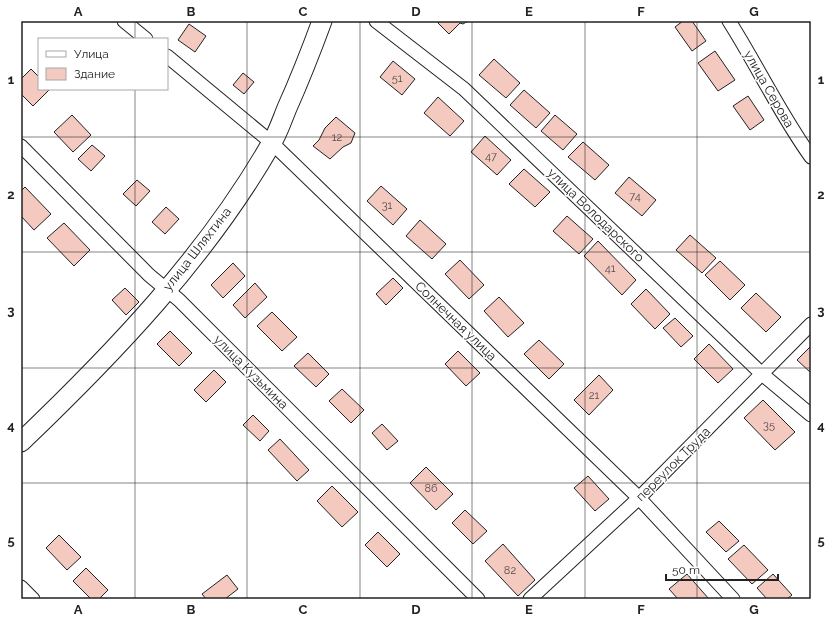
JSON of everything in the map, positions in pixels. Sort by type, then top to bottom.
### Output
[{"type":"main road","name":"улица Шляхтина","points":[[21,442],[112,350],[200,250],[222,220],[272,143],[308,61],[322,21]]},
{"type":"street","points":[[124,21],[145,38]]},
{"type":"street","name":"улица Володарского","points":[[376,21],[464,89],[762,374],[811,416]]},
{"type":"street","name":"улица Серова","points":[[729,21],[798,138],[811,156]]},
{"type":"street","name":"Солнечная улица","points":[[168,57],[272,143],[639,498],[733,599]]},
{"type":"street","name":"улица Кузьмина","points":[[21,146],[149,275],[166,289],[478,599]]},
{"type":"street","name":"переулок Труда","points":[[530,599],[639,498],[811,324]]},
{"type":"street","points":[[21,587],[33,599]]},
{"type":"building","points":[[439,21],[468,21],[463,24],[460,23],[449,34],[438,23]]},
{"type":"building","points":[[683,21],[692,21],[706,41],[692,51],[675,27]]},
{"type":"building","points":[[189,24],[206,36],[195,52],[178,40]]},
{"type":"building","points":[[715,51],[735,80],[718,91],[698,63]]},
{"type":"building","points":[[494,59],[520,83],[506,98],[479,75]]},
{"type":"building","points":[[393,61],[415,79],[402,95],[380,77]]},
{"type":"building","points":[[31,69],[38,76],[38,90],[49,90],[33,106],[21,94],[21,79]]},
{"type":"building","points":[[243,73],[254,82],[244,94],[233,85]]},
{"type":"building","points":[[524,90],[550,113],[536,128],[510,105]]},
{"type":"building","points":[[748,96],[764,120],[750,130],[733,106]]},
{"type":"building","points":[[438,97],[464,121],[450,136],[424,113]]},
{"type":"building","points":[[72,115],[91,135],[73,152],[54,132]]},
{"type":"building","points":[[555,115],[577,134],[563,150],[541,131]]},
{"type":"building","points":[[336,117],[355,133],[351,143],[343,147],[330,159],[313,146],[319,140],[325,128]]},
{"type":"building","points":[[485,136],[511,160],[497,175],[471,152]]},
{"type":"building","points":[[583,142],[609,165],[595,180],[568,157]]},
{"type":"building","points":[[92,145],[105,156],[91,171],[78,159]]},
{"type":"building","points":[[524,169],[550,192],[535,207],[509,184]]},
{"type":"building","points":[[629,177],[656,200],[642,216],[615,193]]},
{"type":"building","points":[[137,180],[150,191],[136,206],[123,194]]},
{"type":"building","points":[[381,186],[407,209],[393,225],[367,201]]},
{"type":"building","points":[[25,187],[51,214],[34,230],[21,216],[21,191]]},
{"type":"building","points":[[166,207],[179,219],[165,234],[152,222]]},
{"type":"building","points":[[567,216],[593,239],[579,254],[553,231]]},
{"type":"building","points":[[420,220],[446,244],[432,259],[406,236]]},
{"type":"building","points":[[64,223],[90,250],[74,266],[47,238]]},
{"type":"building","points":[[690,235],[716,258],[702,273],[676,250]]},
{"type":"building","points":[[598,241],[636,280],[622,295],[584,256]]},
{"type":"building","points":[[460,260],[484,285],[469,299],[445,274]]},
{"type":"building","points":[[720,261],[745,285],[730,300],[705,275]]},
{"type":"building","points":[[233,263],[245,276],[223,298],[211,285]]},
{"type":"building","points":[[393,278],[403,288],[386,305],[376,294]]},
{"type":"building","points":[[255,283],[267,297],[245,318],[233,305]]},
{"type":"building","points":[[125,288],[139,302],[126,315],[112,300]]},
{"type":"building","points":[[646,289],[670,314],[655,329],[631,304]]},
{"type":"building","points":[[756,293],[781,317],[766,332],[741,308]]},
{"type":"building","points":[[499,297],[524,323],[508,337],[484,311]]},
{"type":"building","points":[[272,312],[297,337],[282,351],[257,326]]},
{"type":"building","points":[[675,318],[693,336],[681,347],[663,328]]},
{"type":"building","points":[[170,331],[192,353],[179,366],[157,344]]},
{"type":"building","points":[[539,340],[564,364],[549,379],[524,354]]},
{"type":"building","points":[[709,344],[733,369],[718,383],[694,359]]},
{"type":"building","points":[[811,346],[811,373],[797,360]]},
{"type":"building","points":[[458,351],[480,373],[466,386],[445,364]]},
{"type":"building","points":[[308,353],[329,374],[316,387],[294,366]]},
{"type":"building","points":[[214,370],[226,382],[206,402],[194,390]]},
{"type":"building","points":[[599,375],[613,390],[589,415],[574,400]]},
{"type":"building","points":[[342,389],[364,410],[351,423],[329,401]]},
{"type":"building","points":[[763,400],[795,432],[775,450],[744,418]]},
{"type":"building","points":[[253,415],[269,431],[260,441],[243,425]]},
{"type":"building","points":[[382,424],[398,441],[387,450],[372,433]]},
{"type":"building","points":[[280,439],[309,470],[297,481],[268,450]]},
{"type":"building","points":[[426,467],[453,494],[436,510],[410,483]]},
{"type":"building","points":[[588,476],[609,499],[595,511],[574,488]]},
{"type":"building","points":[[332,486],[358,512],[342,527],[317,501]]},
{"type":"building","points":[[465,510],[487,531],[473,544],[452,523]]},
{"type":"building","points":[[719,521],[739,541],[726,552],[706,532]]},
{"type":"building","points":[[378,532],[400,554],[387,567],[365,545]]},
{"type":"building","points":[[59,535],[81,557],[67,570],[46,548]]},
{"type":"building","points":[[503,544],[535,580],[518,596],[485,561]]},
{"type":"building","points":[[744,545],[768,570],[752,584],[728,559]]},
{"type":"building","points":[[86,568],[108,590],[99,599],[91,599],[73,581]]},
{"type":"building","points":[[687,574],[709,599],[678,599],[669,589]]},
{"type":"building","points":[[773,574],[792,595],[787,599],[767,599],[757,588]]},
{"type":"building","points":[[227,575],[238,589],[225,599],[206,599],[202,594]]}]
